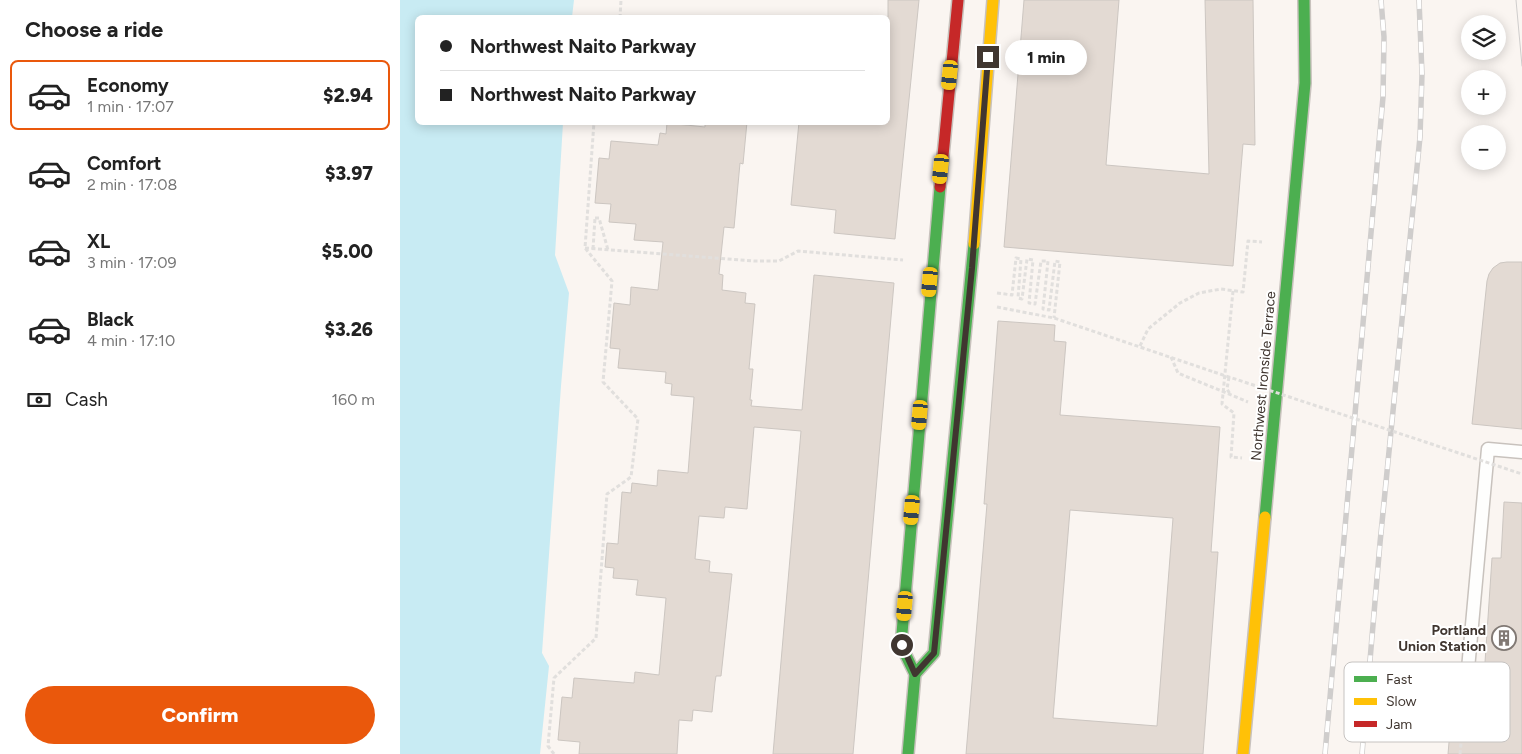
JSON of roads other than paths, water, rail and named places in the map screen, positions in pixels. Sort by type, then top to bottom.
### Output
[{"type":"main road","points":[[908,754],[915,674],[902,645],[932,264],[958,0]]},
{"type":"main road","points":[[915,674],[934,653],[972,268],[992,0]]},
{"type":"main road","name":"Northwest Ironside Terrace","points":[[1243,754],[1305,83],[1304,0]]},
{"type":"lane","points":[[1469,662],[1488,449],[1522,452]]},
{"type":"water","points":[[400,0],[574,0],[572,15],[415,15],[415,125],[563,125],[555,255],[569,293],[542,653],[549,666],[540,754],[400,754]]},
{"type":"tram line","points":[[1516,0],[1522,66]]},
{"type":"railway","points":[[1325,754],[1383,97],[1384,37],[1381,0]]},
{"type":"railway","points":[[1370,662],[1420,137],[1422,74],[1419,0]]},
{"type":"railway","points":[[1362,754],[1363,742]]},
{"type":"place","name":"Portland Union Station","points":[[1504,638]]}]
